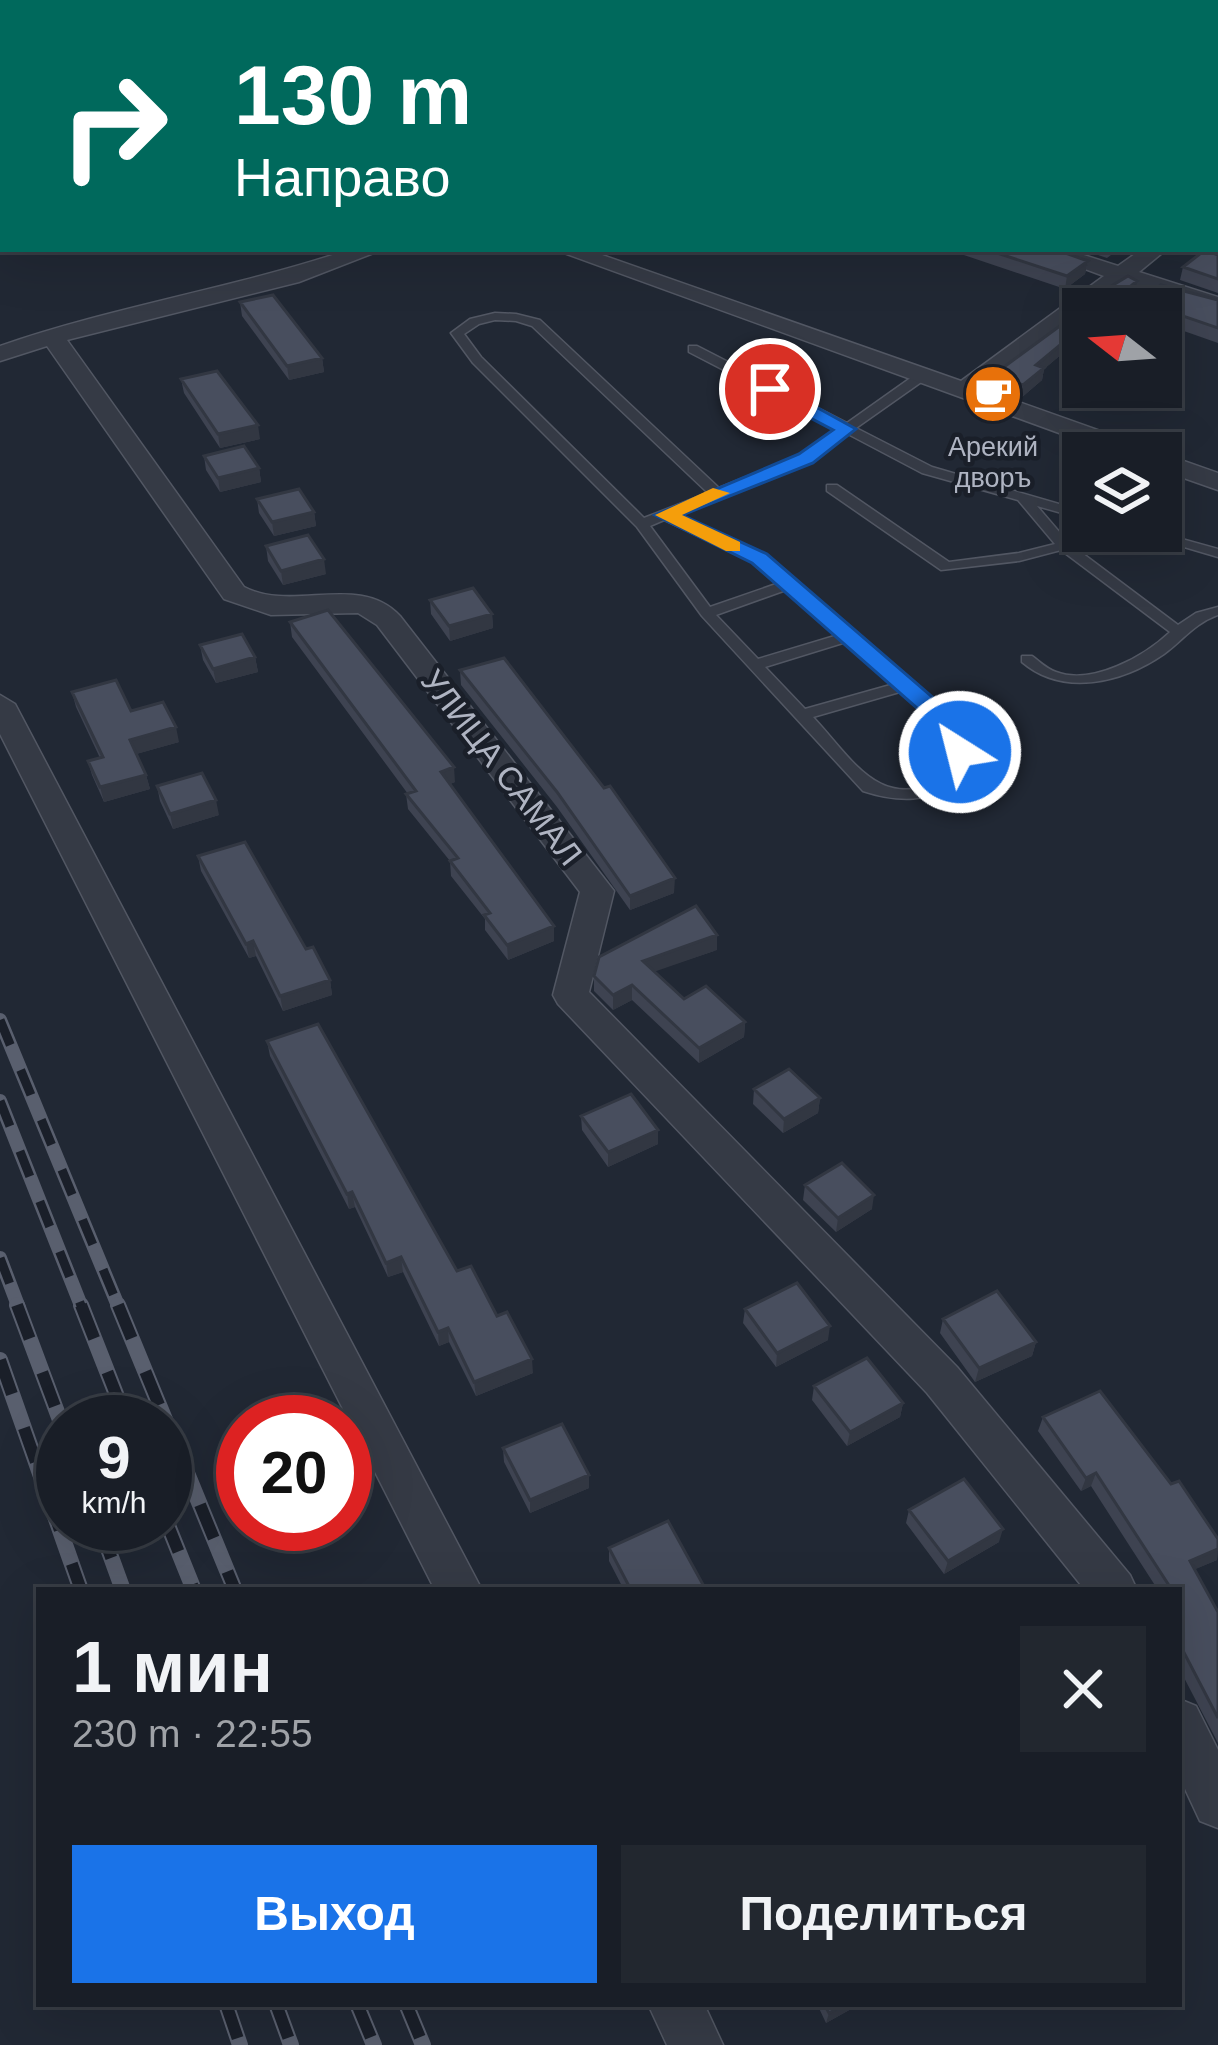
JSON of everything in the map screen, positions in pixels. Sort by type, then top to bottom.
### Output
[{"type":"street","points":[[0,354],[52,336],[291,278],[365,252]]},
{"type":"street","points":[[573,252],[1081,432]]},
{"type":"street","points":[[1052,252],[1218,305]]},
{"type":"street","points":[[965,390],[1152,252]]},
{"type":"street","name":"УЛИЦА САМАЛ","points":[[52,336],[234,593],[252,606],[346,605],[378,610],[399,633],[597,891],[571,995],[942,1380],[1112,1587]]},
{"type":"street","points":[[1182,469],[1218,482]]},
{"type":"street","points":[[0,704],[457,1587]]},
{"type":"street","points":[[1182,1730],[1218,1803]]},
{"type":"street","points":[[677,2007],[696,2045]]},
{"type":"lane","points":[[665,515],[759,559],[944,719],[960,752],[956,781],[940,790],[891,796],[869,787],[707,613],[642,524],[477,360],[458,333],[494,316],[518,316],[536,323],[717,494]]},
{"type":"lane","points":[[693,349],[927,470],[1062,508]]},
{"type":"lane","points":[[642,524],[806,458],[922,375]]},
{"type":"lane","points":[[832,488],[946,567],[1062,548]]},
{"type":"lane","points":[[1020,495],[1062,544]]},
{"type":"lane","points":[[1182,543],[1218,553]]},
{"type":"lane","points":[[1072,552],[1177,631]]},
{"type":"lane","points":[[707,613],[788,584]]},
{"type":"lane","points":[[1027,659],[1040,673],[1060,681],[1095,679],[1162,649],[1196,616],[1218,611]]},
{"type":"lane","points":[[757,665],[845,637]]},
{"type":"lane","points":[[803,715],[904,686]]},
{"type":"building","points":[[994,252],[1062,252],[1088,261],[1067,276]]},
{"type":"building","points":[[1202,252],[1210,252],[1218,255],[1218,279],[1183,267]]},
{"type":"building","points":[[1128,276],[1137,281],[1128,288],[1108,288]]},
{"type":"building","points":[[1182,291],[1218,300],[1218,328],[1182,316]]},
{"type":"building","points":[[273,295],[322,358],[287,366],[240,302]]},
{"type":"building","points":[[1062,324],[1062,343],[1036,365],[1044,368],[1023,385],[993,375]]},
{"type":"building","points":[[217,371],[258,425],[218,434],[181,379]]},
{"type":"building","points":[[244,446],[259,468],[218,478],[204,456]]},
{"type":"building","points":[[299,489],[314,512],[272,522],[257,499]]},
{"type":"building","points":[[308,535],[324,559],[281,571],[266,546]]},
{"type":"building","points":[[473,588],[492,614],[449,626],[430,600]]},
{"type":"building","points":[[328,610],[454,767],[441,772],[554,926],[507,945],[484,915],[490,913],[450,861],[458,858],[406,794],[416,791],[290,622]]},
{"type":"building","points":[[242,634],[255,657],[213,669],[200,645]]},
{"type":"building","points":[[504,658],[604,788],[610,786],[675,878],[630,896],[557,792],[460,670]]},
{"type":"building","points":[[116,680],[131,711],[163,702],[176,727],[130,740],[146,775],[100,787],[88,761],[103,757],[72,692]]},
{"type":"building","points":[[202,773],[216,800],[170,814],[157,786]]},
{"type":"building","points":[[245,842],[306,949],[313,947],[330,980],[280,996],[253,941],[246,944],[198,856]]},
{"type":"building","points":[[696,906],[717,935],[643,961],[684,999],[706,986],[745,1022],[699,1048],[632,985],[613,995],[594,976],[599,957]]},
{"type":"building","points":[[318,1024],[457,1271],[471,1266],[497,1316],[507,1312],[532,1359],[474,1382],[448,1328],[438,1332],[401,1257],[386,1263],[267,1041]]},
{"type":"building","points":[[789,1069],[820,1098],[784,1119],[754,1089]]},
{"type":"building","points":[[631,1094],[658,1130],[608,1152],[581,1116]]},
{"type":"building","points":[[842,1163],[874,1195],[838,1218],[805,1185]]},
{"type":"building","points":[[797,1283],[830,1326],[777,1353],[745,1309]]},
{"type":"building","points":[[997,1291],[1036,1342],[979,1368],[943,1319]]},
{"type":"building","points":[[867,1358],[903,1403],[850,1432],[814,1386]]},
{"type":"building","points":[[1100,1391],[1171,1484],[1179,1481],[1218,1539],[1218,1549],[1190,1561],[1218,1612],[1218,1718],[1182,1649],[1182,1587],[1170,1587],[1096,1473],[1086,1478],[1043,1417]]},
{"type":"building","points":[[562,1424],[589,1475],[530,1500],[503,1448]]},
{"type":"building","points":[[964,1479],[1003,1529],[948,1561],[909,1510]]},
{"type":"building","points":[[668,1521],[704,1587],[629,1587],[609,1548]]},
{"type":"railway","points":[[0,1020],[119,1308]]},
{"type":"railway","points":[[0,1101],[82,1308]]},
{"type":"railway","points":[[0,1258],[19,1308]]},
{"type":"railway","points":[[17,1305],[51,1395]]},
{"type":"railway","points":[[81,1305],[116,1395]]},
{"type":"railway","points":[[118,1305],[234,1587]]},
{"type":"railway","points":[[0,1360],[80,1587]]},
{"type":"railway","points":[[109,1551],[122,1587]]},
{"type":"railway","points":[[178,1551],[193,1587]]},
{"type":"railway","points":[[227,2007],[240,2045]]},
{"type":"railway","points":[[277,2007],[291,2045]]},
{"type":"railway","points":[[358,2007],[374,2045]]},
{"type":"railway","points":[[407,2007],[423,2045]]},
{"type":"slow traffic","points":[[720,493],[665,515],[733,547]]},
{"type":"place","name":"Арекий дворъ","points":[[993,394]]},
{"type":"route","points":[[770,389],[846,429],[806,458],[665,515],[759,559],[944,719],[960,752]]}]
